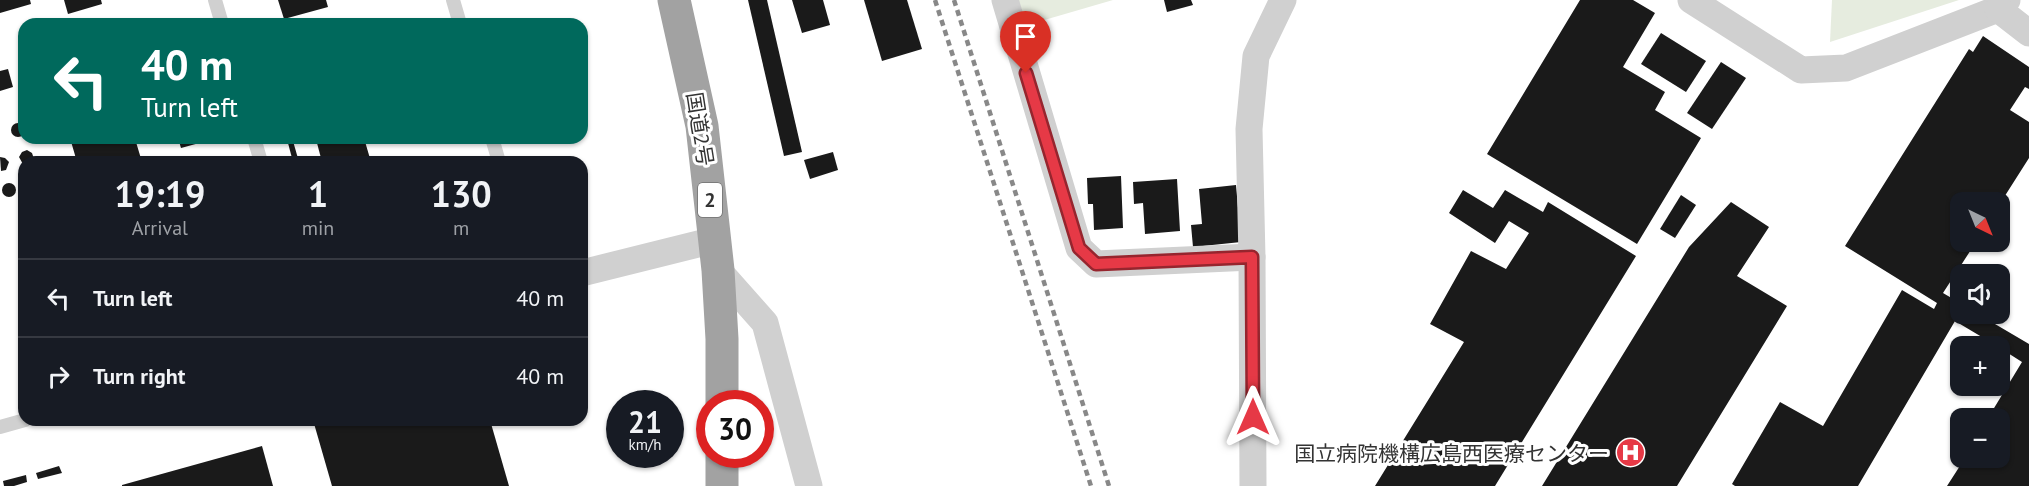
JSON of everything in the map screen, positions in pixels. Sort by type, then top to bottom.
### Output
[{"type":"highway","name":"国道2号","points":[[674,0],[702,126],[716,255],[722,339],[722,390]]},
{"type":"highway","points":[[722,468],[722,486]]},
{"type":"street","points":[[1005,0],[1079,248],[1096,264],[1252,257]]},
{"type":"street","points":[[1253,486],[1249,129],[1256,56],[1283,0]]},
{"type":"street","points":[[1691,0],[1801,70],[1846,68],[2003,4],[2029,33]]},
{"type":"street","points":[[588,272],[716,255],[765,323],[809,486]]},
{"type":"lane","points":[[215,0],[220,18]]},
{"type":"lane","points":[[453,0],[458,18]]},
{"type":"lane","points":[[0,427],[18,422]]},
{"type":"shaded area","points":[[1005,0],[1113,0],[1013,29]]},
{"type":"shaded area","points":[[1832,0],[1959,0],[1830,42]]},
{"type":"building","points":[[0,0],[30,0],[31,4],[0,13]]},
{"type":"building","points":[[64,0],[101,0],[102,4],[68,14]]},
{"type":"building","points":[[278,0],[326,0],[328,7],[284,18]]},
{"type":"building","points":[[748,0],[767,0],[802,152],[784,156]]},
{"type":"building","points":[[792,0],[823,0],[830,25],[802,33]]},
{"type":"building","points":[[864,0],[907,0],[922,49],[882,61]]},
{"type":"building","points":[[1164,0],[1191,0],[1193,5],[1167,12]]},
{"type":"building","points":[[1580,0],[1633,0],[1655,13],[1623,67],[1665,92],[1655,110],[1701,138],[1637,244],[1487,154]]},
{"type":"building","points":[[1661,33],[1706,61],[1686,92],[1641,64]]},
{"type":"building","points":[[1983,36],[2029,67],[2029,89],[2025,87],[2010,110],[2029,122],[2029,158],[2007,192],[1950,192],[1950,252],[1970,252],[1962,264],[1950,264],[1950,282],[1943,293],[1950,297],[1950,324],[1953,324],[1858,486],[1735,486],[1732,484],[1780,402],[1823,426],[1902,290],[1934,309],[1937,303],[1845,246],[1969,49],[1973,52]]},
{"type":"building","points":[[1721,62],[1746,78],[1712,129],[1687,113]]},
{"type":"building","points":[[8,69],[13,87],[0,91],[0,71]]},
{"type":"building","points":[[18,123],[18,137],[13,135],[11,130]]},
{"type":"building","points":[[72,144],[137,144],[140,156],[75,156]]},
{"type":"building","points":[[180,144],[196,144],[181,148]]},
{"type":"building","points":[[288,144],[294,144],[297,156],[291,156]]},
{"type":"building","points":[[317,144],[366,144],[369,156],[320,156]]},
{"type":"building","points":[[27,150],[33,156],[20,156]]},
{"type":"building","points":[[833,152],[838,170],[810,179],[804,160]]},
{"type":"building","points":[[0,157],[9,162],[6,170],[1,171]]},
{"type":"building","points":[[1121,176],[1123,228],[1094,230],[1093,204],[1088,204],[1087,178]]},
{"type":"building","points":[[1177,179],[1180,231],[1145,234],[1143,203],[1134,204],[1133,182]]},
{"type":"building","points":[[6,183],[12,183],[16,190],[12,197],[6,197],[2,193],[2,187]]},
{"type":"building","points":[[1236,185],[1241,242],[1193,247],[1191,225],[1202,224],[1199,189]]},
{"type":"building","points":[[1463,190],[1493,208],[1505,190],[1543,212],[1548,202],[1636,256],[1495,486],[1375,486],[1464,342],[1430,324],[1471,251],[1506,269],[1529,233],[1509,221],[1495,243],[1449,213]]},
{"type":"building","points":[[1681,195],[1696,205],[1675,238],[1660,229]]},
{"type":"building","points":[[1731,202],[1769,227],[1737,276],[1787,306],[1677,486],[1542,486],[1689,247]]},
{"type":"building","points":[[1960,324],[1995,324],[2029,344],[2029,486],[1947,486],[1959,468],[2010,468],[2010,408],[1994,408],[2001,396],[2010,396],[2010,382],[2022,362],[2010,354],[2010,336],[1980,336]]},
{"type":"building","points":[[315,426],[492,426],[509,486],[332,486]]},
{"type":"building","points":[[262,446],[273,486],[122,486],[122,485]]},
{"type":"building","points":[[59,466],[62,473],[38,479],[36,473]]},
{"type":"building","points":[[26,475],[27,482],[4,486],[3,481]]},
{"type":"railway","points":[[935,0],[1091,486]]},
{"type":"railway","points":[[954,0],[1109,486]]},
{"type":"place","name":"国立病院機構広島西医療センター","points":[[1630,453]]},
{"type":"route","points":[[1026,73],[1079,248],[1096,264],[1252,257],[1253,417]]}]
